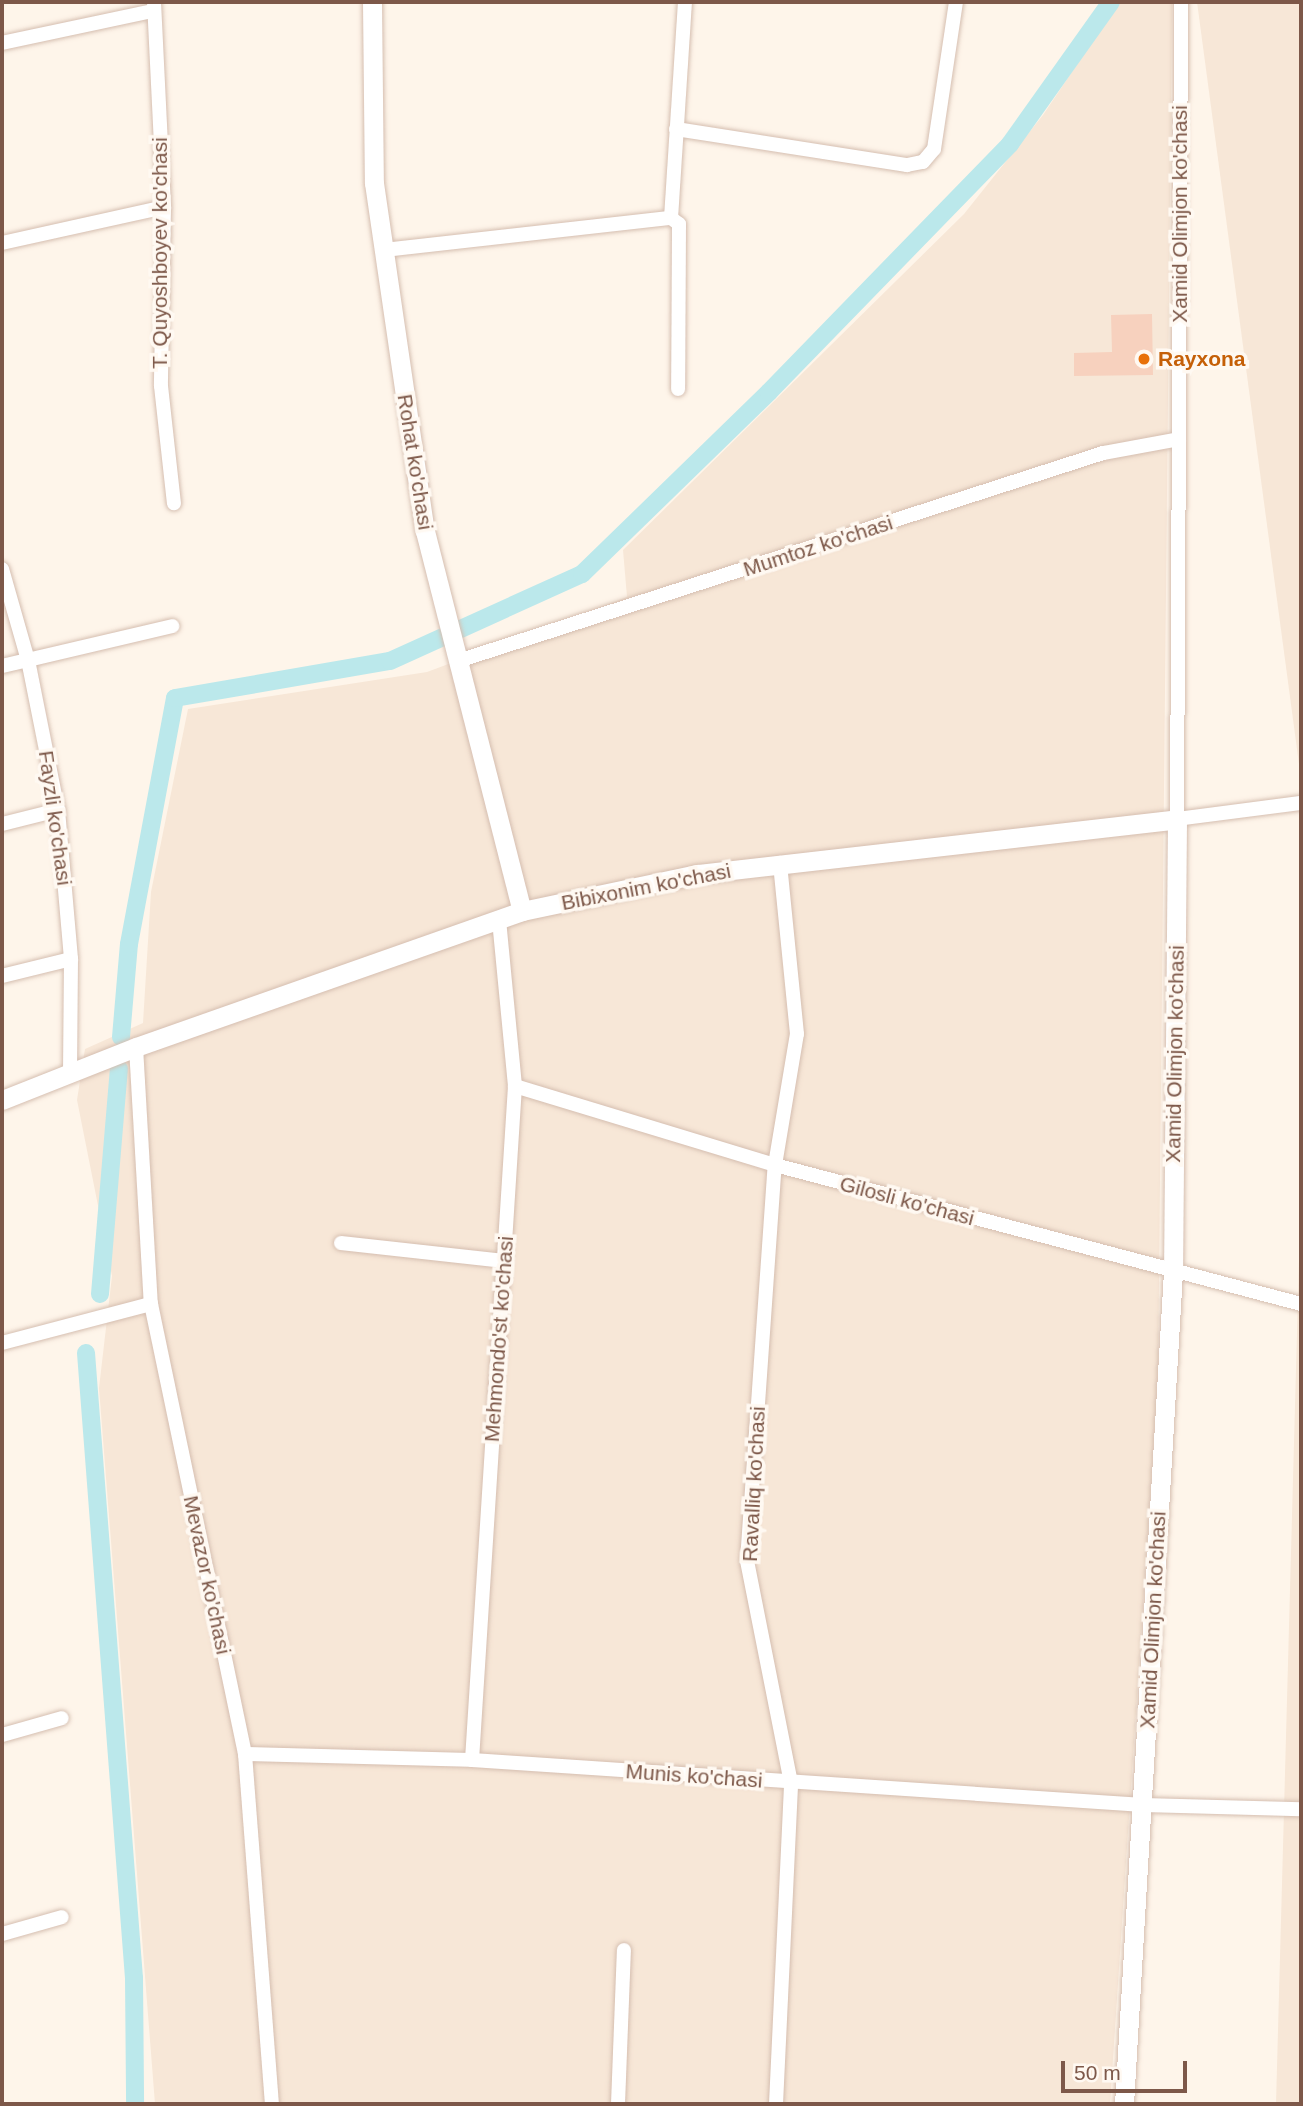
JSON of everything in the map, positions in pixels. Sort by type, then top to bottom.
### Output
[{"type":"main road","name":"Rohat ko'chasi","points":[[372,2],[374,183],[425,531],[522,911]]},
{"type":"main road","name":"Bibixonim ko'chasi","points":[[2,1100],[136,1047],[522,911],[697,874],[1177,819]]},
{"type":"main road","name":"Xamid Olimjon ko'chasi","points":[[1124,2104],[1173,1272],[1177,819]]},
{"type":"street","points":[[671,218],[685,2]]},
{"type":"street","points":[[676,129],[907,165],[923,162],[934,149],[956,2]]},
{"type":"street","name":"Xamid Olimjon ko'chasi","points":[[1177,819],[1181,2]]},
{"type":"street","points":[[2,43],[153,7]]},
{"type":"street","name":"T. Quyoshboyev ko'chasi","points":[[153,7],[164,207],[161,386],[174,503]]},
{"type":"street","points":[[2,243],[164,207]]},
{"type":"street","points":[[384,250],[671,218],[679,224],[677,389]]},
{"type":"street","name":"Mumtoz ko'chasi","points":[[458,661],[1102,453],[1179,439]]},
{"type":"street","name":"Fayzli ko'chasi","points":[[2,569],[28,660],[58,810],[71,959],[70,1072]]},
{"type":"street","points":[[2,666],[172,626]]},
{"type":"street","points":[[1177,819],[1301,803]]},
{"type":"street","points":[[2,824],[58,810]]},
{"type":"street","name":"Ravalliq ko'chasi","points":[[776,2104],[791,1783],[747,1561],[775,1165],[797,1034],[780,863]]},
{"type":"street","name":"Mehmondo'st ko'chasi","points":[[472,1759],[515,1086],[499,919]]},
{"type":"street","points":[[2,976],[71,959]]},
{"type":"street","name":"Mevazor ko'chasi","points":[[136,1047],[151,1304],[245,1754],[272,2104]]},
{"type":"street","name":"Gilosli ko'chasi","points":[[515,1086],[775,1165],[1301,1304]]},
{"type":"street","points":[[341,1243],[504,1261]]},
{"type":"street","points":[[2,1343],[151,1304]]},
{"type":"street","points":[[2,1735],[62,1718]]},
{"type":"street","name":"Munis ko'chasi","points":[[245,1754],[472,1759],[791,1783],[1143,1805],[1301,1809]]},
{"type":"street","points":[[2,1934],[62,1917]]},
{"type":"street","points":[[618,2104],[624,1950]]},
{"type":"shaded area","points":[[1119,2],[1172,2],[1158,1379],[1110,2104],[155,2104],[99,1388],[112,1276],[77,1100],[85,1049],[143,1023],[151,892],[188,709],[427,672],[627,597],[623,550],[964,214],[1043,115]]},
{"type":"shaded area","points":[[1197,2],[1301,2],[1301,779]]},
{"type":"shaded area","points":[[1301,1186],[1301,2104],[1276,2104]]},
{"type":"building","points":[[1152,314],[1153,375],[1074,376],[1074,353],[1112,352],[1111,315]]},
{"type":"waterway","points":[[121,1037],[129,944],[175,698],[390,661],[582,574],[769,392],[1010,144],[1111,2]]},
{"type":"waterway","points":[[100,1294],[119,1069]]},
{"type":"waterway","points":[[86,1353],[134,1978],[135,2104]]},
{"type":"place","name":"Rayxona","points":[[1144,359]]}]
